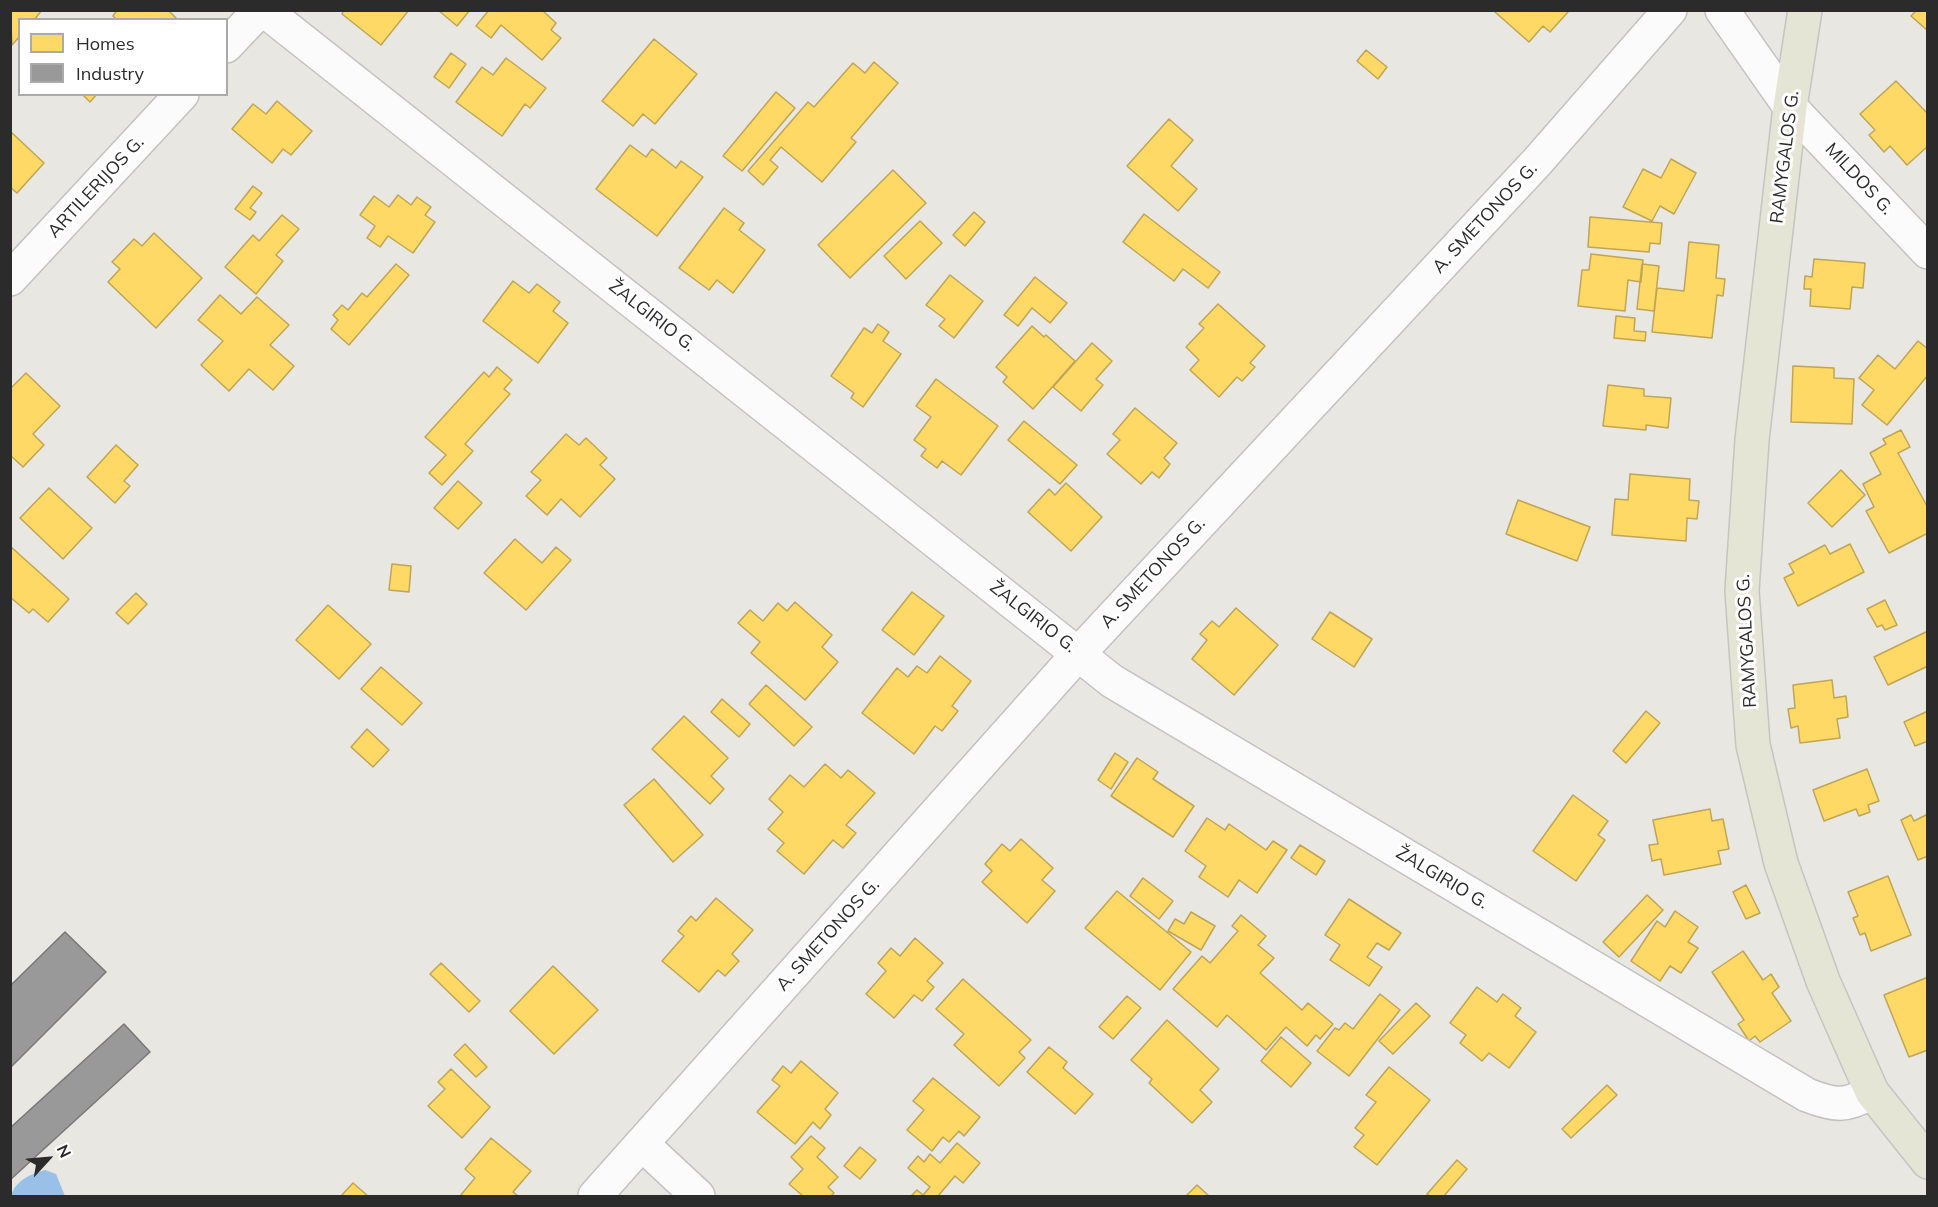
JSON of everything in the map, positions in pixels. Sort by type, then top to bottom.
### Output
[{"type":"main road","name":"RAMYGALOS G.","points":[[1805,10],[1791,107],[1752,440],[1742,591],[1753,745],[1781,863],[1824,981],[1872,1092],[1928,1162]]},
{"type":"street","points":[[228,44],[262,10]]},
{"type":"street","name":"ŽALGIRIO G.","points":[[262,10],[1112,681],[1808,1095],[1830,1104],[1854,1102],[1872,1092]]},
{"type":"street","name":"A. SMETONOS G.","points":[[595,1197],[1079,653],[1537,162],[1670,10]]},
{"type":"street","name":"MILDOS G.","points":[[1722,10],[1791,107],[1928,252]]},
{"type":"street","name":"ARTILERIJOS G.","points":[[10,279],[180,96]]},
{"type":"street","points":[[642,1144],[698,1197]]},
{"type":"water","points":[[45,1170],[56,1174],[65,1196],[11,1196],[16,1186],[24,1179]]},
{"type":"building: Homes","points":[[10,10],[42,10],[36,18],[18,18],[18,38],[12,45]]},
{"type":"building: Homes","points":[[117,10],[168,10],[176,18],[115,18],[113,16]]},
{"type":"building: Homes","points":[[344,10],[409,10],[381,45],[342,14]]},
{"type":"building: Homes","points":[[438,10],[470,10],[457,26]]},
{"type":"building: Homes","points":[[489,10],[542,10],[556,23],[551,30],[561,38],[542,60],[501,25],[491,38],[476,26]]},
{"type":"building: Homes","points":[[1496,10],[1566,10],[1568,12],[1550,32],[1543,26],[1529,42],[1495,12]]},
{"type":"building: Homes","points":[[1917,10],[1928,10],[1928,31],[1911,16]]},
{"type":"building: Homes","points":[[654,39],[697,74],[655,124],[643,114],[633,126],[602,101]]},
{"type":"building: Homes","points":[[1366,50],[1387,67],[1378,79],[1357,61]]},
{"type":"building: Homes","points":[[451,53],[466,64],[449,88],[434,77]]},
{"type":"building: Homes","points":[[506,58],[546,88],[530,108],[525,104],[502,136],[456,102],[482,67],[493,75]]},
{"type":"building: Homes","points":[[874,62],[898,83],[851,138],[856,142],[822,182],[781,147],[770,160],[778,167],[763,185],[748,171],[808,102],[814,107],[853,63],[865,73]]},
{"type":"building: Homes","points":[[1896,81],[1928,114],[1928,146],[1907,165],[1890,146],[1884,152],[1869,135],[1875,130],[1860,114]]},
{"type":"building: Homes","points":[[776,92],[795,108],[742,171],[723,156]]},
{"type":"building: Homes","points":[[84,96],[95,96],[90,102]]},
{"type":"building: Homes","points":[[277,101],[312,131],[291,155],[283,149],[272,163],[232,129],[253,104],[266,114]]},
{"type":"building: Homes","points":[[1169,119],[1193,140],[1171,166],[1197,189],[1178,211],[1127,166]]},
{"type":"building: Homes","points":[[10,131],[44,163],[17,193],[10,187]]},
{"type":"building: Homes","points":[[630,145],[646,157],[652,149],[676,168],[681,161],[703,177],[657,236],[596,189]]},
{"type":"building: Homes","points":[[1671,159],[1696,173],[1674,214],[1660,206],[1652,221],[1623,207],[1643,169],[1661,178]]},
{"type":"building: Homes","points":[[893,170],[926,203],[850,278],[818,245]]},
{"type":"building: Homes","points":[[253,186],[262,193],[250,208],[256,212],[250,220],[235,209]]},
{"type":"building: Homes","points":[[398,195],[411,205],[417,197],[431,207],[425,215],[435,222],[413,253],[388,236],[380,247],[367,238],[375,226],[360,215],[374,196],[389,207]]},
{"type":"building: Homes","points":[[724,208],[744,223],[739,230],[765,250],[733,293],[717,280],[709,290],[679,268]]},
{"type":"building: Homes","points":[[974,212],[985,222],[965,246],[953,235]]},
{"type":"building: Homes","points":[[1144,214],[1220,272],[1208,288],[1183,269],[1174,281],[1123,242]]},
{"type":"building: Homes","points":[[282,215],[299,229],[276,255],[283,261],[256,294],[225,267],[253,235],[259,241]]},
{"type":"building: Homes","points":[[1590,217],[1662,223],[1660,244],[1650,243],[1649,252],[1588,247]]},
{"type":"building: Homes","points":[[920,221],[942,243],[906,279],[884,256]]},
{"type":"building: Homes","points":[[154,233],[202,278],[156,328],[108,282],[120,269],[112,262],[134,239],[142,246]]},
{"type":"building: Homes","points":[[1689,242],[1719,245],[1716,278],[1725,279],[1723,296],[1717,295],[1712,338],[1652,332],[1657,288],[1684,291]]},
{"type":"building: Homes","points":[[1591,254],[1643,260],[1641,282],[1628,280],[1625,311],[1578,306],[1582,270],[1589,270]]},
{"type":"building: Homes","points":[[1814,259],[1865,263],[1863,288],[1852,287],[1850,309],[1810,306],[1811,289],[1804,289],[1805,276],[1812,277]]},
{"type":"building: Homes","points":[[396,264],[409,275],[349,345],[331,329],[338,320],[333,315],[342,305],[348,310],[362,293],[367,297]]},
{"type":"building: Homes","points":[[1642,264],[1659,266],[1654,311],[1637,309]]},
{"type":"building: Homes","points":[[950,275],[983,301],[954,338],[939,326],[945,319],[926,305]]},
{"type":"building: Homes","points":[[1035,277],[1067,303],[1050,323],[1032,308],[1018,326],[1004,315]]},
{"type":"building: Homes","points":[[513,281],[529,293],[537,284],[560,302],[553,311],[568,323],[538,363],[483,321]]},
{"type":"building: Homes","points":[[220,295],[241,314],[257,297],[289,325],[270,345],[294,366],[273,390],[249,369],[229,391],[201,365],[223,341],[198,320]]},
{"type":"building: Homes","points":[[1218,304],[1265,346],[1250,363],[1255,367],[1242,381],[1237,377],[1219,397],[1190,370],[1199,360],[1186,347],[1204,328],[1199,324]]},
{"type":"building: Homes","points":[[1616,316],[1635,318],[1634,331],[1646,332],[1645,341],[1614,338]]},
{"type":"building: Homes","points":[[878,324],[889,332],[883,341],[901,354],[863,407],[851,398],[854,393],[831,376],[864,328],[872,333]]},
{"type":"building: Homes","points":[[1032,326],[1044,337],[1046,335],[1075,361],[1033,409],[1003,382],[1007,377],[996,367]]},
{"type":"building: Homes","points":[[1918,341],[1928,349],[1928,375],[1887,425],[1862,405],[1874,390],[1859,378],[1878,355],[1895,369]]},
{"type":"building: Homes","points":[[1092,343],[1112,361],[1096,379],[1103,385],[1081,411],[1053,387]]},
{"type":"building: Homes","points":[[1793,366],[1834,368],[1834,378],[1854,379],[1852,424],[1791,422]]},
{"type":"building: Homes","points":[[497,367],[512,380],[504,389],[510,394],[465,444],[473,451],[442,485],[429,473],[446,455],[425,437],[484,372],[489,377]]},
{"type":"building: Homes","points":[[26,373],[60,406],[33,434],[44,445],[23,467],[10,455],[10,389]]},
{"type":"building: Homes","points":[[936,379],[998,426],[961,475],[942,461],[937,468],[921,456],[926,449],[914,440],[931,417],[916,406]]},
{"type":"building: Homes","points":[[1608,385],[1644,389],[1644,396],[1671,398],[1668,428],[1646,425],[1646,430],[1603,426]]},
{"type":"building: Homes","points":[[1135,408],[1177,443],[1164,458],[1170,464],[1159,478],[1152,472],[1141,484],[1107,454],[1120,440],[1113,434]]},
{"type":"building: Homes","points":[[1024,421],[1077,465],[1060,484],[1008,440]]},
{"type":"building: Homes","points":[[1901,430],[1910,447],[1898,453],[1928,508],[1928,533],[1889,553],[1866,511],[1874,507],[1863,484],[1881,474],[1870,453],[1886,444],[1883,439]]},
{"type":"building: Homes","points":[[566,434],[579,445],[586,438],[607,458],[600,465],[615,479],[580,517],[561,499],[547,515],[526,496],[541,480],[531,472]]},
{"type":"building: Homes","points":[[116,445],[138,465],[124,481],[130,486],[115,503],[87,477]]},
{"type":"building: Homes","points":[[1841,470],[1865,495],[1832,527],[1808,503]]},
{"type":"building: Homes","points":[[1630,474],[1690,479],[1689,500],[1699,501],[1697,519],[1687,518],[1686,541],[1612,535],[1615,499],[1628,500]]},
{"type":"building: Homes","points":[[458,481],[482,503],[458,529],[434,508]]},
{"type":"building: Homes","points":[[1066,483],[1102,517],[1071,551],[1028,512],[1049,489],[1055,495]]},
{"type":"building: Homes","points":[[49,488],[92,528],[63,559],[20,518]]},
{"type":"building: Homes","points":[[1518,500],[1590,527],[1577,561],[1506,534]]},
{"type":"building: Homes","points":[[515,539],[542,563],[556,547],[571,560],[526,610],[484,573]]},
{"type":"building: Homes","points":[[1850,544],[1864,572],[1798,606],[1784,578],[1794,573],[1789,564],[1825,545],[1830,554]]},
{"type":"building: Homes","points":[[10,546],[69,599],[48,622],[33,609],[29,613],[10,597]]},
{"type":"building: Homes","points":[[392,564],[411,566],[409,592],[389,590]]},
{"type":"building: Homes","points":[[912,592],[944,616],[914,655],[882,630]]},
{"type":"building: Homes","points":[[136,593],[147,604],[128,624],[116,613]]},
{"type":"building: Homes","points":[[1885,600],[1897,625],[1885,630],[1882,625],[1877,627],[1867,609]]},
{"type":"building: Homes","points":[[795,602],[832,635],[822,647],[838,662],[805,700],[751,653],[760,642],[738,623],[750,610],[763,621],[778,603],[787,611]]},
{"type":"building: Homes","points":[[328,605],[371,644],[339,679],[296,640]]},
{"type":"building: Homes","points":[[1236,608],[1278,645],[1234,695],[1192,659],[1207,640],[1200,634],[1212,621],[1219,627]]},
{"type":"building: Homes","points":[[1330,612],[1372,639],[1354,667],[1312,639]]},
{"type":"building: Homes","points":[[1928,631],[1928,666],[1888,685],[1874,657]]},
{"type":"building: Homes","points":[[940,656],[971,681],[952,706],[958,711],[942,731],[935,726],[914,754],[862,713],[897,668],[908,677],[917,666],[927,673]]},
{"type":"building: Homes","points":[[381,667],[422,703],[402,725],[361,689]]},
{"type":"building: Homes","points":[[1832,680],[1834,698],[1846,696],[1848,717],[1837,719],[1840,738],[1800,743],[1798,726],[1791,728],[1788,709],[1795,708],[1793,685]]},
{"type":"building: Homes","points":[[766,685],[812,727],[794,746],[749,704]]},
{"type":"building: Homes","points":[[722,699],[750,724],[739,737],[711,712]]},
{"type":"building: Homes","points":[[1646,711],[1660,723],[1626,763],[1613,751]]},
{"type":"building: Homes","points":[[1928,711],[1928,741],[1915,746],[1904,722]]},
{"type":"building: Homes","points":[[684,716],[728,758],[711,776],[724,789],[710,804],[652,749]]},
{"type":"building: Homes","points":[[367,729],[389,750],[373,767],[351,747]]},
{"type":"building: Homes","points":[[1115,753],[1128,762],[1111,789],[1098,780]]},
{"type":"building: Homes","points":[[1137,758],[1158,772],[1153,779],[1194,806],[1173,837],[1111,796]]},
{"type":"building: Homes","points":[[825,764],[841,778],[848,770],[875,793],[846,825],[856,833],[843,848],[833,840],[804,874],[777,851],[784,843],[768,829],[783,812],[769,799],[790,775],[804,787]]},
{"type":"building: Homes","points":[[1867,769],[1879,801],[1868,805],[1870,812],[1859,816],[1856,809],[1824,821],[1813,790]]},
{"type":"building: Homes","points":[[654,779],[703,835],[673,862],[624,805]]},
{"type":"building: Homes","points":[[1573,795],[1608,821],[1598,835],[1605,840],[1576,881],[1533,851]]},
{"type":"building: Homes","points":[[1710,809],[1712,821],[1723,819],[1729,849],[1718,851],[1721,864],[1664,875],[1661,859],[1652,861],[1649,845],[1658,844],[1653,820]]},
{"type":"building: Homes","points":[[1928,814],[1928,856],[1918,860],[1901,820],[1911,815],[1914,821]]},
{"type":"building: Homes","points":[[1207,818],[1225,830],[1229,824],[1266,850],[1273,841],[1287,850],[1257,893],[1239,880],[1228,897],[1199,877],[1206,866],[1185,851]]},
{"type":"building: Homes","points":[[1021,839],[1053,868],[1042,880],[1055,891],[1027,923],[982,882],[992,871],[985,864],[1002,844],[1010,851]]},
{"type":"building: Homes","points":[[1300,845],[1325,861],[1316,875],[1291,858]]},
{"type":"building: Homes","points":[[1888,876],[1911,935],[1871,951],[1865,933],[1860,935],[1853,918],[1858,916],[1848,892]]},
{"type":"building: Homes","points":[[1143,878],[1173,901],[1159,919],[1130,896]]},
{"type":"building: Homes","points":[[1746,885],[1760,913],[1746,919],[1733,892]]},
{"type":"building: Homes","points":[[1117,891],[1191,952],[1160,990],[1085,928]]},
{"type":"building: Homes","points":[[1647,895],[1663,910],[1619,957],[1603,942]]},
{"type":"building: Homes","points":[[716,898],[753,930],[732,954],[739,961],[725,976],[718,970],[699,992],[662,961],[684,936],[678,931],[691,916],[696,921]]},
{"type":"building: Homes","points":[[1349,899],[1401,933],[1389,950],[1377,943],[1367,957],[1382,967],[1369,986],[1330,960],[1340,945],[1325,935]]},
{"type":"building: Homes","points":[[1675,911],[1698,927],[1688,942],[1698,948],[1681,973],[1670,966],[1660,981],[1631,961],[1657,921],[1665,927]]},
{"type":"building: Homes","points":[[1191,912],[1215,926],[1201,950],[1168,931],[1175,919],[1184,924]]},
{"type":"building: Homes","points":[[1241,915],[1266,936],[1258,945],[1274,958],[1260,973],[1302,1010],[1308,1003],[1333,1024],[1320,1039],[1316,1035],[1307,1046],[1286,1027],[1266,1050],[1227,1015],[1217,1027],[1173,989],[1202,956],[1210,963],[1238,931],[1232,926]]},
{"type":"building: Homes","points":[[915,938],[943,963],[927,981],[934,987],[922,1001],[914,995],[894,1018],[866,994],[886,971],[878,963],[891,948],[900,956]]},
{"type":"building: Homes","points":[[1743,951],[1763,980],[1771,974],[1779,987],[1772,993],[1791,1021],[1760,1042],[1755,1036],[1749,1041],[1738,1024],[1744,1020],[1712,972]]},
{"type":"building: Homes","points":[[441,963],[480,1001],[469,1012],[430,974]]},
{"type":"building: Homes","points":[[553,966],[598,1010],[554,1054],[510,1011]]},
{"type":"building: Homes","points":[[1928,977],[1928,1050],[1909,1057],[1884,995]]},
{"type":"building: Homes","points":[[963,979],[1031,1040],[1019,1052],[1025,1058],[999,1086],[954,1045],[964,1034],[936,1009]]},
{"type":"building: Homes","points":[[1477,987],[1497,1002],[1503,994],[1521,1008],[1515,1016],[1536,1032],[1509,1068],[1489,1053],[1482,1061],[1460,1043],[1466,1035],[1450,1023]]},
{"type":"building: Homes","points":[[1380,994],[1400,1010],[1349,1076],[1317,1051],[1335,1028],[1339,1030],[1345,1023],[1353,1029]]},
{"type":"building: Homes","points":[[1127,996],[1141,1008],[1113,1039],[1099,1027]]},
{"type":"building: Homes","points":[[1416,1003],[1430,1016],[1393,1054],[1379,1041]]},
{"type":"building: Homes","points":[[1167,1020],[1219,1069],[1200,1090],[1212,1102],[1192,1123],[1149,1083],[1152,1079],[1131,1060]]},
{"type":"building: Homes","points":[[1281,1037],[1311,1063],[1291,1087],[1261,1061]]},
{"type":"building: Homes","points":[[465,1044],[487,1067],[476,1077],[454,1055]]},
{"type":"building: Homes","points":[[1049,1047],[1067,1062],[1063,1068],[1093,1094],[1075,1114],[1027,1072]]},
{"type":"building: Homes","points":[[801,1061],[838,1093],[825,1109],[831,1115],[820,1129],[813,1122],[795,1144],[757,1112],[780,1086],[772,1080],[783,1066],[791,1073]]},
{"type":"building: Homes","points":[[1389,1067],[1430,1100],[1377,1165],[1354,1147],[1364,1135],[1355,1128],[1376,1102],[1366,1095]]},
{"type":"building: Homes","points":[[451,1069],[490,1107],[462,1138],[428,1106],[445,1089],[438,1082]]},
{"type":"building: Homes","points":[[933,1078],[980,1117],[964,1136],[959,1131],[949,1142],[943,1137],[932,1151],[907,1130],[924,1110],[913,1101]]},
{"type":"building: Homes","points":[[1607,1085],[1617,1095],[1571,1138],[1562,1129]]},
{"type":"building: Homes","points":[[811,1136],[825,1148],[817,1157],[838,1177],[828,1187],[834,1193],[831,1196],[803,1196],[789,1184],[803,1169],[791,1157]]},
{"type":"building: Homes","points":[[491,1138],[531,1171],[513,1192],[518,1196],[460,1196],[475,1178],[465,1169]]},
{"type":"building: Homes","points":[[957,1143],[980,1163],[963,1183],[955,1176],[938,1196],[911,1196],[917,1190],[923,1195],[930,1187],[908,1168],[918,1156],[924,1162],[930,1154],[940,1163]]},
{"type":"building: Homes","points":[[860,1147],[876,1160],[860,1179],[844,1166]]},
{"type":"building: Homes","points":[[1457,1160],[1467,1169],[1444,1196],[1427,1194]]},
{"type":"building: Homes","points":[[353,1183],[368,1196],[341,1196]]},
{"type":"building: Homes","points":[[1197,1185],[1209,1196],[1186,1196]]},
{"type":"building: Industry","points":[[65,932],[106,972],[10,1068],[10,986]]},
{"type":"building: Industry","points":[[124,1024],[150,1052],[10,1180],[10,1128]]}]
